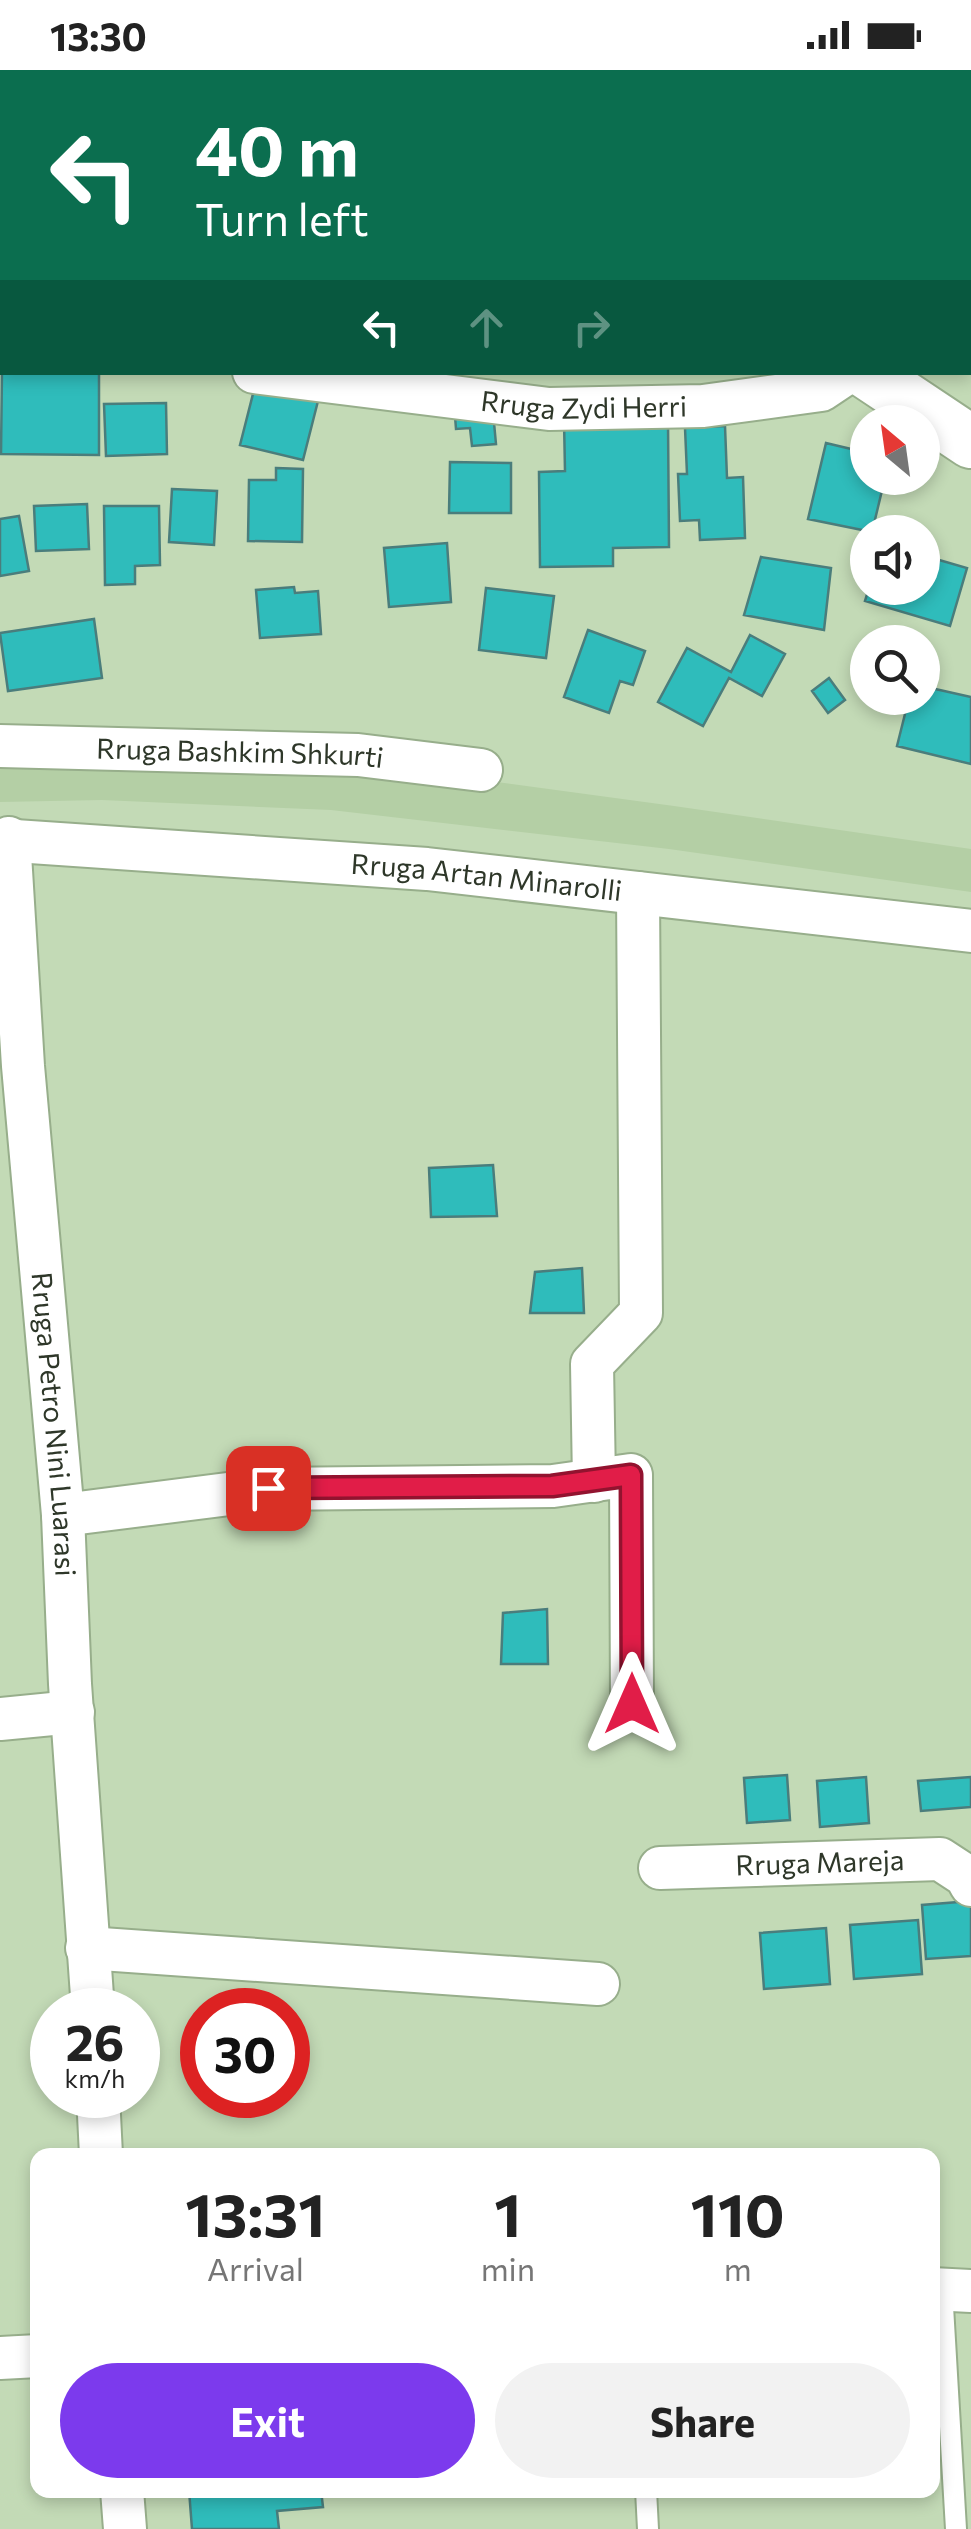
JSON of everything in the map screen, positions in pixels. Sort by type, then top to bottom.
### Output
[{"type":"street","name":"Rruga Zydi Herri","points":[[279,375],[549,408],[703,406],[821,390],[844,375]]},
{"type":"street","points":[[870,375],[971,442]]},
{"type":"street","name":"Rruga Bashkim Shkurti","points":[[0,746],[358,755],[482,770]]},
{"type":"street","name":"Rruga Artan Minarolli","points":[[4,839],[428,869],[971,931]]},
{"type":"street","name":"Rruga Petro Nini Luarasi","points":[[4,839],[63,1515],[91,1988]]},
{"type":"street","points":[[594,1481],[592,1364],[641,1314],[638,893]]},
{"type":"street","points":[[63,1515],[268,1488],[552,1486],[631,1475],[632,1704]]},
{"type":"street","points":[[0,1718],[73,1712]]},
{"type":"street","name":"Rruga Mareja","points":[[660,1868],[940,1859],[966,1876],[971,1884]]},
{"type":"street","points":[[88,1948],[598,1984]]},
{"type":"street","points":[[99,2118],[101,2148]]},
{"type":"street","points":[[0,2358],[30,2356]]},
{"type":"street","points":[[123,2498],[125,2529]]},
{"type":"lane","points":[[949,2290],[956,2529]]},
{"type":"lane","points":[[646,2498],[648,2529]]},
{"type":"shaded area","points":[[0,756],[489,781],[674,806],[971,849],[971,892],[669,849],[331,810],[102,800],[0,802]]},
{"type":"building","points":[[2,375],[99,375],[99,455],[1,454]]},
{"type":"building","points":[[255,386],[318,401],[303,460],[240,445]]},
{"type":"building","points":[[166,403],[167,454],[106,456],[104,404]]},
{"type":"building","points":[[493,412],[496,444],[472,446],[470,428],[456,429],[455,416]]},
{"type":"building","points":[[668,419],[669,547],[613,548],[613,566],[540,567],[539,472],[565,471],[564,420]]},
{"type":"building","points":[[725,426],[727,478],[743,477],[745,538],[700,540],[699,520],[680,521],[678,474],[687,474],[685,428]]},
{"type":"building","points":[[826,443],[850,449],[850,495],[881,495],[876,515],[850,515],[850,528],[808,519]]},
{"type":"building","points":[[450,462],[511,463],[511,513],[449,513]]},
{"type":"building","points":[[276,468],[303,469],[302,542],[248,541],[249,480],[276,480]]},
{"type":"building","points":[[172,489],[217,491],[214,545],[169,542]]},
{"type":"building","points":[[87,504],[89,549],[36,551],[34,506]]},
{"type":"building","points":[[104,506],[159,506],[160,565],[135,566],[135,584],[105,585]]},
{"type":"building","points":[[19,516],[29,571],[0,576],[0,519]]},
{"type":"building","points":[[447,543],[451,602],[389,607],[384,548]]},
{"type":"building","points":[[761,557],[831,568],[824,630],[744,615]]},
{"type":"building","points":[[940,560],[967,568],[950,626],[879,605],[940,605]]},
{"type":"building","points":[[294,587],[295,593],[318,591],[321,634],[260,638],[256,590]]},
{"type":"building","points":[[486,588],[554,596],[546,658],[479,650]]},
{"type":"building","points":[[94,619],[102,678],[8,691],[0,633]]},
{"type":"building","points":[[588,630],[645,651],[633,685],[620,681],[609,713],[564,697]]},
{"type":"building","points":[[750,635],[785,654],[762,696],[729,678],[703,726],[658,702],[687,648],[731,672]]},
{"type":"building","points":[[829,678],[845,700],[828,713],[812,691]]},
{"type":"building","points":[[940,690],[971,697],[971,764],[897,746],[905,715],[940,715]]},
{"type":"building","points":[[493,1165],[497,1216],[431,1217],[429,1168]]},
{"type":"building","points":[[582,1268],[584,1313],[530,1313],[535,1272]]},
{"type":"building","points":[[547,1609],[548,1664],[501,1664],[503,1613]]},
{"type":"building","points":[[787,1775],[790,1820],[747,1823],[744,1778]]},
{"type":"building","points":[[866,1777],[869,1823],[820,1827],[817,1781]]},
{"type":"building","points":[[971,1777],[971,1807],[921,1811],[918,1781]]},
{"type":"building","points":[[971,1901],[971,1956],[926,1959],[922,1905]]},
{"type":"building","points":[[918,1920],[922,1974],[854,1979],[850,1925]]},
{"type":"building","points":[[826,1928],[830,1984],[764,1989],[760,1933]]},
{"type":"building","points":[[190,2498],[322,2498],[323,2507],[277,2511],[279,2529],[192,2529]]},
{"type":"route","points":[[268,1488],[552,1486],[631,1475],[632,1704]]}]
